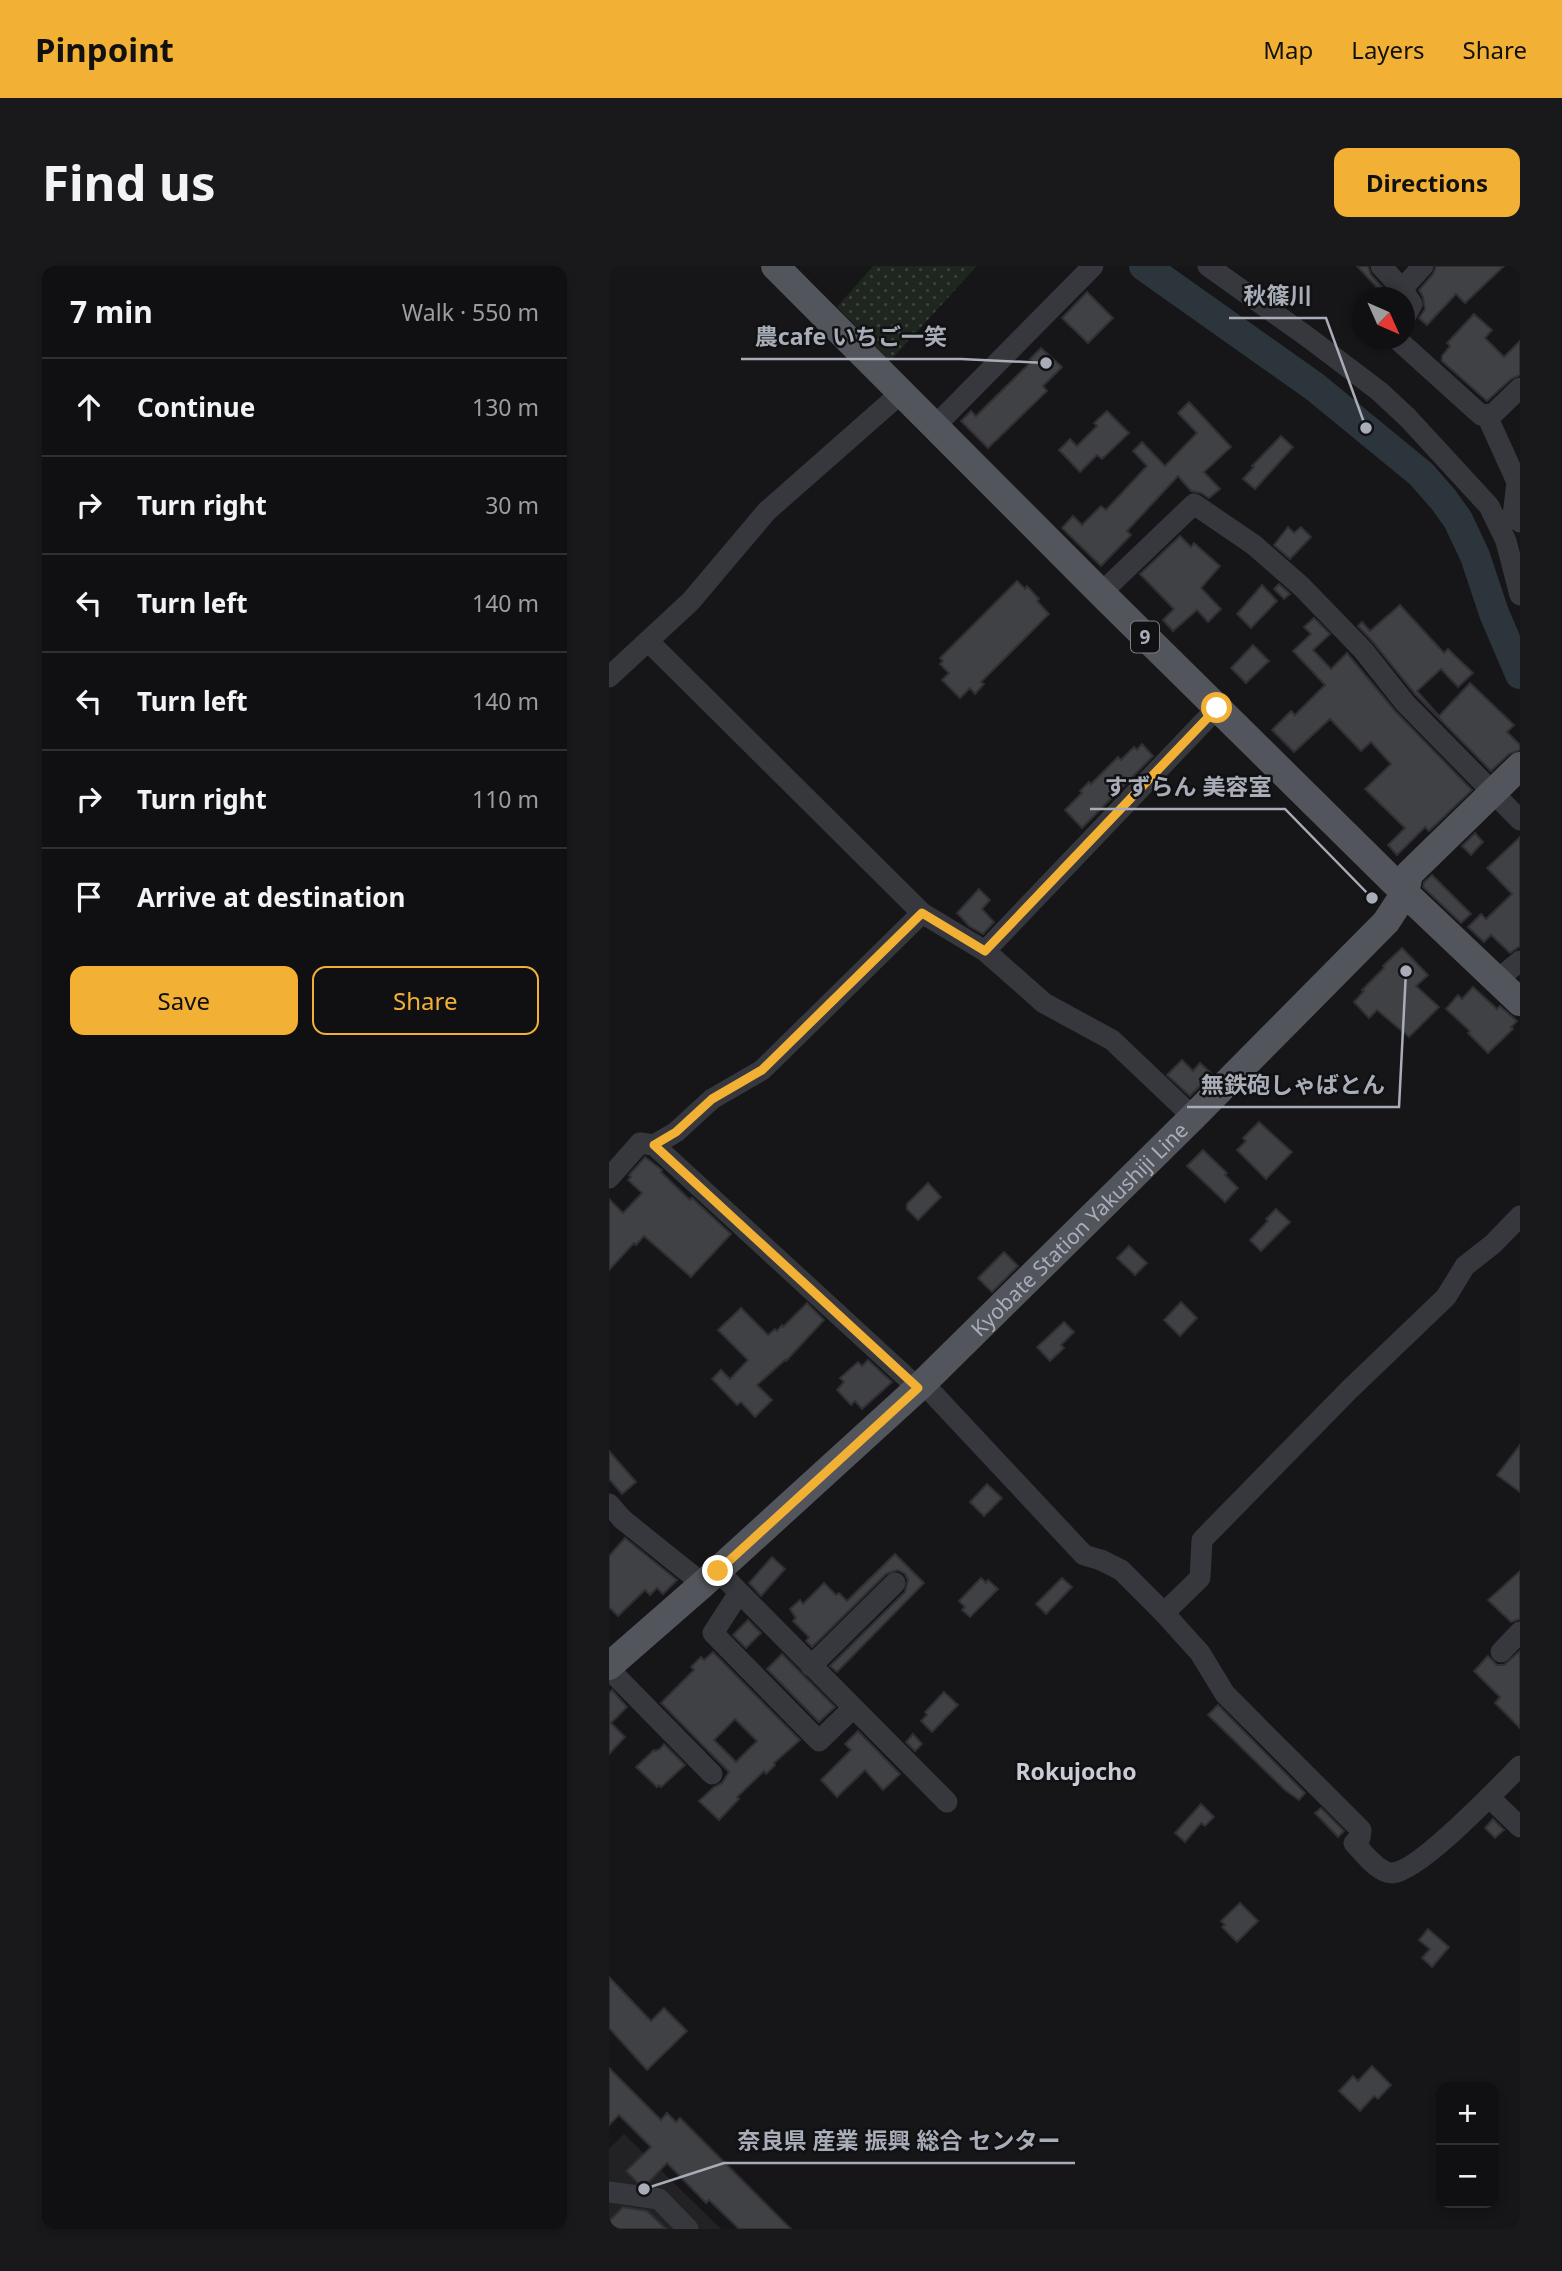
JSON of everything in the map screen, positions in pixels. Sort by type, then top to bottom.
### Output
[{"type":"main road","name":"9","points":[[775,266],[1217,708],[1520,1002]]},
{"type":"main road","name":"Kyobate Station Yakushiji Line","points":[[609,1668],[711,1578],[987,1323],[1386,922],[1405,893],[1409,874],[1520,766]]},
{"type":"street","points":[[1208,266],[1379,391],[1408,418],[1489,506],[1506,541],[1520,595]]},
{"type":"street","points":[[1381,266],[1400,287]]},
{"type":"street","points":[[1404,287],[1423,266]]},
{"type":"street","points":[[935,426],[1089,270]]},
{"type":"street","points":[[1409,350],[1481,415],[1493,414],[1520,388]]},
{"type":"street","points":[[609,677],[691,601],[767,511],[901,393]]},
{"type":"street","points":[[1486,416],[1517,482],[1516,519],[1506,541]]},
{"type":"street","points":[[1101,593],[1194,504],[1254,545],[1302,587],[1363,650],[1405,703],[1520,820]]},
{"type":"street","points":[[648,641],[922,913],[985,951],[1044,1003],[1112,1040],[1193,1117]]},
{"type":"street","points":[[985,951],[1217,708]]},
{"type":"street","points":[[654,1145],[676,1132],[712,1099],[762,1070],[922,913]]},
{"type":"street","points":[[1497,980],[1520,961]]},
{"type":"street","points":[[609,1178],[639,1143],[654,1145],[921,1385],[1084,1555],[1121,1570],[1200,1653],[1225,1694],[1361,1830],[1360,1838],[1354,1843],[1382,1871],[1393,1873],[1417,1862],[1520,1766]]},
{"type":"street","points":[[1164,1613],[1200,1578],[1202,1540],[1350,1389],[1446,1297],[1465,1266],[1493,1244],[1520,1216]]},
{"type":"street","points":[[613,1518],[711,1578],[739,1592],[947,1802]]},
{"type":"street","points":[[811,1666],[895,1583]]},
{"type":"street","points":[[739,1592],[713,1633],[819,1741],[853,1708]]},
{"type":"street","points":[[1501,1652],[1520,1632]]},
{"type":"street","points":[[609,1668],[712,1774]]},
{"type":"street","points":[[1489,1797],[1520,1827]]},
{"type":"street","points":[[609,2192],[659,2199],[688,2229]]},
{"type":"shaded area","points":[[873,266],[977,266],[890,361],[837,307]]},
{"type":"shaded area","points":[[624,2134],[721,2229],[609,2229],[609,2149]]},
{"type":"building","points":[[1357,266],[1368,266],[1371,275],[1382,287],[1376,287]]},
{"type":"building","points":[[1436,266],[1504,266],[1465,303],[1456,294],[1427,325],[1419,318],[1425,309],[1419,290],[1433,274]]},
{"type":"building","points":[[1087,292],[1113,318],[1088,343],[1062,318]]},
{"type":"building","points":[[1474,314],[1492,330],[1485,338],[1504,357],[1520,341],[1520,375],[1511,379],[1487,401],[1442,361],[1442,356],[1450,346],[1447,343]]},
{"type":"building","points":[[1041,348],[1062,367],[1043,386],[1047,391],[988,448],[961,421],[971,411],[976,416],[1032,361],[1030,359]]},
{"type":"building","points":[[1189,402],[1231,447],[1204,472],[1220,489],[1209,498],[1191,491],[1178,476],[1127,531],[1131,535],[1101,566],[1062,528],[1073,516],[1082,525],[1101,506],[1106,510],[1147,466],[1133,451],[1142,442],[1165,466],[1197,433],[1178,413]]},
{"type":"building","points":[[1107,411],[1129,433],[1102,459],[1097,455],[1080,472],[1059,450],[1070,439],[1077,446],[1097,426],[1094,423]]},
{"type":"building","points":[[1281,436],[1293,447],[1255,489],[1243,479]]},
{"type":"building","points":[[1288,527],[1294,533],[1301,527],[1311,537],[1290,559],[1274,545]]},
{"type":"building","points":[[1180,536],[1191,547],[1194,543],[1220,566],[1201,588],[1221,609],[1208,622],[1197,610],[1173,631],[1163,620],[1174,609],[1140,574]]},
{"type":"building","points":[[1017,581],[1025,589],[1027,586],[1049,614],[981,682],[984,684],[975,694],[970,688],[960,698],[942,680],[949,673],[940,664],[943,661],[940,658]]},
{"type":"building","points":[[1279,584],[1290,594],[1284,599],[1274,589]]},
{"type":"building","points":[[1262,585],[1277,601],[1251,628],[1237,614]]},
{"type":"building","points":[[1400,605],[1444,653],[1448,649],[1473,673],[1458,687],[1441,669],[1417,691],[1439,716],[1470,683],[1514,725],[1507,732],[1520,745],[1520,750],[1509,754],[1491,771],[1415,694],[1358,626],[1362,622],[1370,631]]},
{"type":"building","points":[[1314,618],[1330,634],[1313,650],[1331,669],[1347,653],[1396,712],[1472,790],[1429,831],[1425,827],[1397,855],[1388,845],[1405,828],[1365,789],[1391,764],[1371,742],[1361,751],[1330,719],[1294,752],[1272,730],[1291,711],[1295,715],[1325,685],[1293,651],[1311,634],[1304,627]]},
{"type":"building","points":[[1253,645],[1269,661],[1246,683],[1231,668]]},
{"type":"building","points":[[1142,744],[1153,756],[1082,828],[1065,810],[1089,782],[1091,784],[1118,757],[1121,760],[1134,747],[1137,750]]},
{"type":"building","points":[[1475,833],[1483,842],[1471,855],[1462,846]]},
{"type":"building","points":[[1520,837],[1520,946],[1510,953],[1491,935],[1484,942],[1468,927],[1481,914],[1486,919],[1512,894],[1487,868]]},
{"type":"building","points":[[1432,875],[1471,914],[1461,923],[1423,887],[1424,882]]},
{"type":"building","points":[[979,889],[990,900],[982,909],[994,922],[983,934],[969,926],[957,913]]},
{"type":"building","points":[[1402,948],[1428,975],[1416,986],[1439,1007],[1409,1037],[1377,1010],[1369,1018],[1354,1002],[1383,966]]},
{"type":"building","points":[[1473,987],[1497,1009],[1500,1006],[1517,1021],[1511,1027],[1513,1029],[1488,1053],[1468,1033],[1470,1031],[1446,1009],[1458,995],[1462,999]]},
{"type":"building","points":[[1182,1060],[1193,1071],[1200,1063],[1212,1074],[1190,1096],[1167,1075]]},
{"type":"building","points":[[1259,1122],[1292,1152],[1266,1179],[1237,1150],[1246,1141],[1243,1138]]},
{"type":"building","points":[[1203,1150],[1238,1188],[1225,1202],[1187,1166]]},
{"type":"building","points":[[645,1157],[731,1234],[691,1277],[644,1236],[609,1270],[609,1199],[623,1213],[642,1193],[628,1180],[631,1177],[629,1175]]},
{"type":"building","points":[[928,1183],[941,1197],[918,1220],[907,1209],[907,1204]]},
{"type":"building","points":[[1276,1209],[1290,1222],[1261,1251],[1250,1240]]},
{"type":"building","points":[[1129,1246],[1147,1263],[1135,1275],[1117,1258]]},
{"type":"building","points":[[1004,1252],[1018,1266],[992,1292],[978,1278]]},
{"type":"building","points":[[1181,1302],[1197,1318],[1180,1336],[1164,1320]]},
{"type":"building","points":[[807,1303],[824,1320],[786,1361],[757,1385],[772,1400],[755,1417],[741,1402],[737,1405],[712,1379],[721,1370],[730,1379],[748,1360],[718,1330],[741,1308],[768,1335],[782,1325],[783,1327]]},
{"type":"building","points":[[1064,1322],[1074,1332],[1061,1345],[1064,1348],[1050,1361],[1037,1347]]},
{"type":"building","points":[[868,1360],[892,1382],[862,1409],[855,1401],[851,1405],[837,1390],[844,1382],[840,1378],[858,1362],[862,1366]]},
{"type":"building","points":[[1520,1445],[1520,1492],[1497,1475]]},
{"type":"building","points":[[609,1451],[636,1482],[622,1494],[609,1479]]},
{"type":"building","points":[[987,1484],[1002,1498],[984,1516],[970,1502]]},
{"type":"building","points":[[625,1538],[677,1580],[663,1594],[657,1588],[650,1595],[645,1590],[618,1616],[609,1607],[609,1556]]},
{"type":"building","points":[[895,1554],[924,1583],[837,1672],[830,1666],[905,1592],[908,1580],[905,1574],[898,1570],[886,1574],[812,1647],[806,1641],[809,1637],[793,1621],[796,1618],[790,1609],[800,1600],[803,1604],[824,1583],[847,1601]]},
{"type":"building","points":[[772,1557],[785,1569],[761,1596],[749,1583]]},
{"type":"building","points":[[1520,1571],[1520,1619],[1511,1622],[1488,1600]]},
{"type":"building","points":[[981,1578],[986,1583],[988,1580],[998,1589],[970,1617],[962,1610],[965,1607],[959,1601]]},
{"type":"building","points":[[1062,1578],[1072,1587],[1046,1614],[1036,1604]]},
{"type":"building","points":[[748,1620],[761,1633],[746,1648],[733,1635]]},
{"type":"building","points":[[1520,1651],[1520,1728],[1495,1703],[1500,1697],[1474,1671],[1488,1656],[1497,1665],[1504,1665]]},
{"type":"building","points":[[713,1652],[800,1740],[774,1763],[766,1774],[764,1771],[737,1797],[739,1799],[719,1820],[699,1801],[722,1783],[729,1772],[661,1703],[694,1670],[691,1667],[701,1657],[704,1660]],"holes":[[[735,1719],[757,1741],[736,1762],[714,1740]]]},
{"type":"building","points":[[782,1654],[835,1707],[819,1722],[767,1669]]},
{"type":"building","points":[[612,1690],[627,1707],[611,1723],[625,1737],[609,1754],[609,1693]]},
{"type":"building","points":[[944,1692],[958,1705],[932,1732],[921,1721],[927,1715],[925,1712]]},
{"type":"building","points":[[1218,1705],[1305,1793],[1299,1800],[1285,1790],[1208,1715]]},
{"type":"building","points":[[858,1731],[900,1774],[883,1790],[865,1770],[837,1797],[821,1780],[851,1750],[845,1744]]},
{"type":"building","points":[[913,1734],[922,1744],[915,1751],[906,1742]]},
{"type":"building","points":[[664,1744],[685,1765],[661,1787],[657,1787],[636,1767]]},
{"type":"building","points":[[1201,1804],[1214,1817],[1205,1826],[1201,1823],[1185,1842],[1175,1833]]},
{"type":"building","points":[[1321,1808],[1344,1831],[1338,1837],[1315,1813]]},
{"type":"building","points":[[1493,1819],[1504,1830],[1495,1838],[1485,1828]]},
{"type":"building","points":[[1240,1903],[1258,1921],[1237,1942],[1222,1927],[1225,1925],[1221,1921]]},
{"type":"building","points":[[1428,1929],[1449,1947],[1432,1967],[1422,1958],[1430,1949],[1419,1940]]},
{"type":"building","points":[[609,1977],[651,2021],[664,2008],[687,2031],[647,2070],[609,2028]]},
{"type":"building","points":[[1372,2066],[1391,2085],[1378,2099],[1374,2096],[1360,2111],[1339,2091],[1353,2076],[1358,2081]]},
{"type":"building","points":[[609,2068],[661,2120],[667,2113],[676,2122],[680,2118],[791,2229],[739,2229],[709,2200],[706,2203],[667,2163],[647,2184],[638,2183],[626,2171],[651,2147],[619,2115],[609,2125]]},
{"type":"building","points":[[623,2207],[647,2211],[666,2229],[609,2229],[609,2221]]},
{"type":"waterway","points":[[1144,266],[1315,387],[1421,474],[1458,520],[1475,556],[1494,613],[1520,674]]},
{"type":"place","name":"農cafe いちご一笑","points":[[1046,363]]},
{"type":"place","name":"秋篠川","points":[[1366,428]]},
{"type":"place","name":"すずらん 美容室","points":[[1372,898]]},
{"type":"place","name":"無鉄砲しゃばとん","points":[[1406,971]]},
{"type":"place","name":"奈良県 産業 振興 総合 センター","points":[[644,2189]]},
{"type":"district","name":"Rokujocho","points":[[1076,1771]]},
{"type":"route","points":[[718,1571],[918,1388],[654,1145],[676,1132],[712,1099],[762,1070],[922,913],[985,951],[1217,708]]}]
